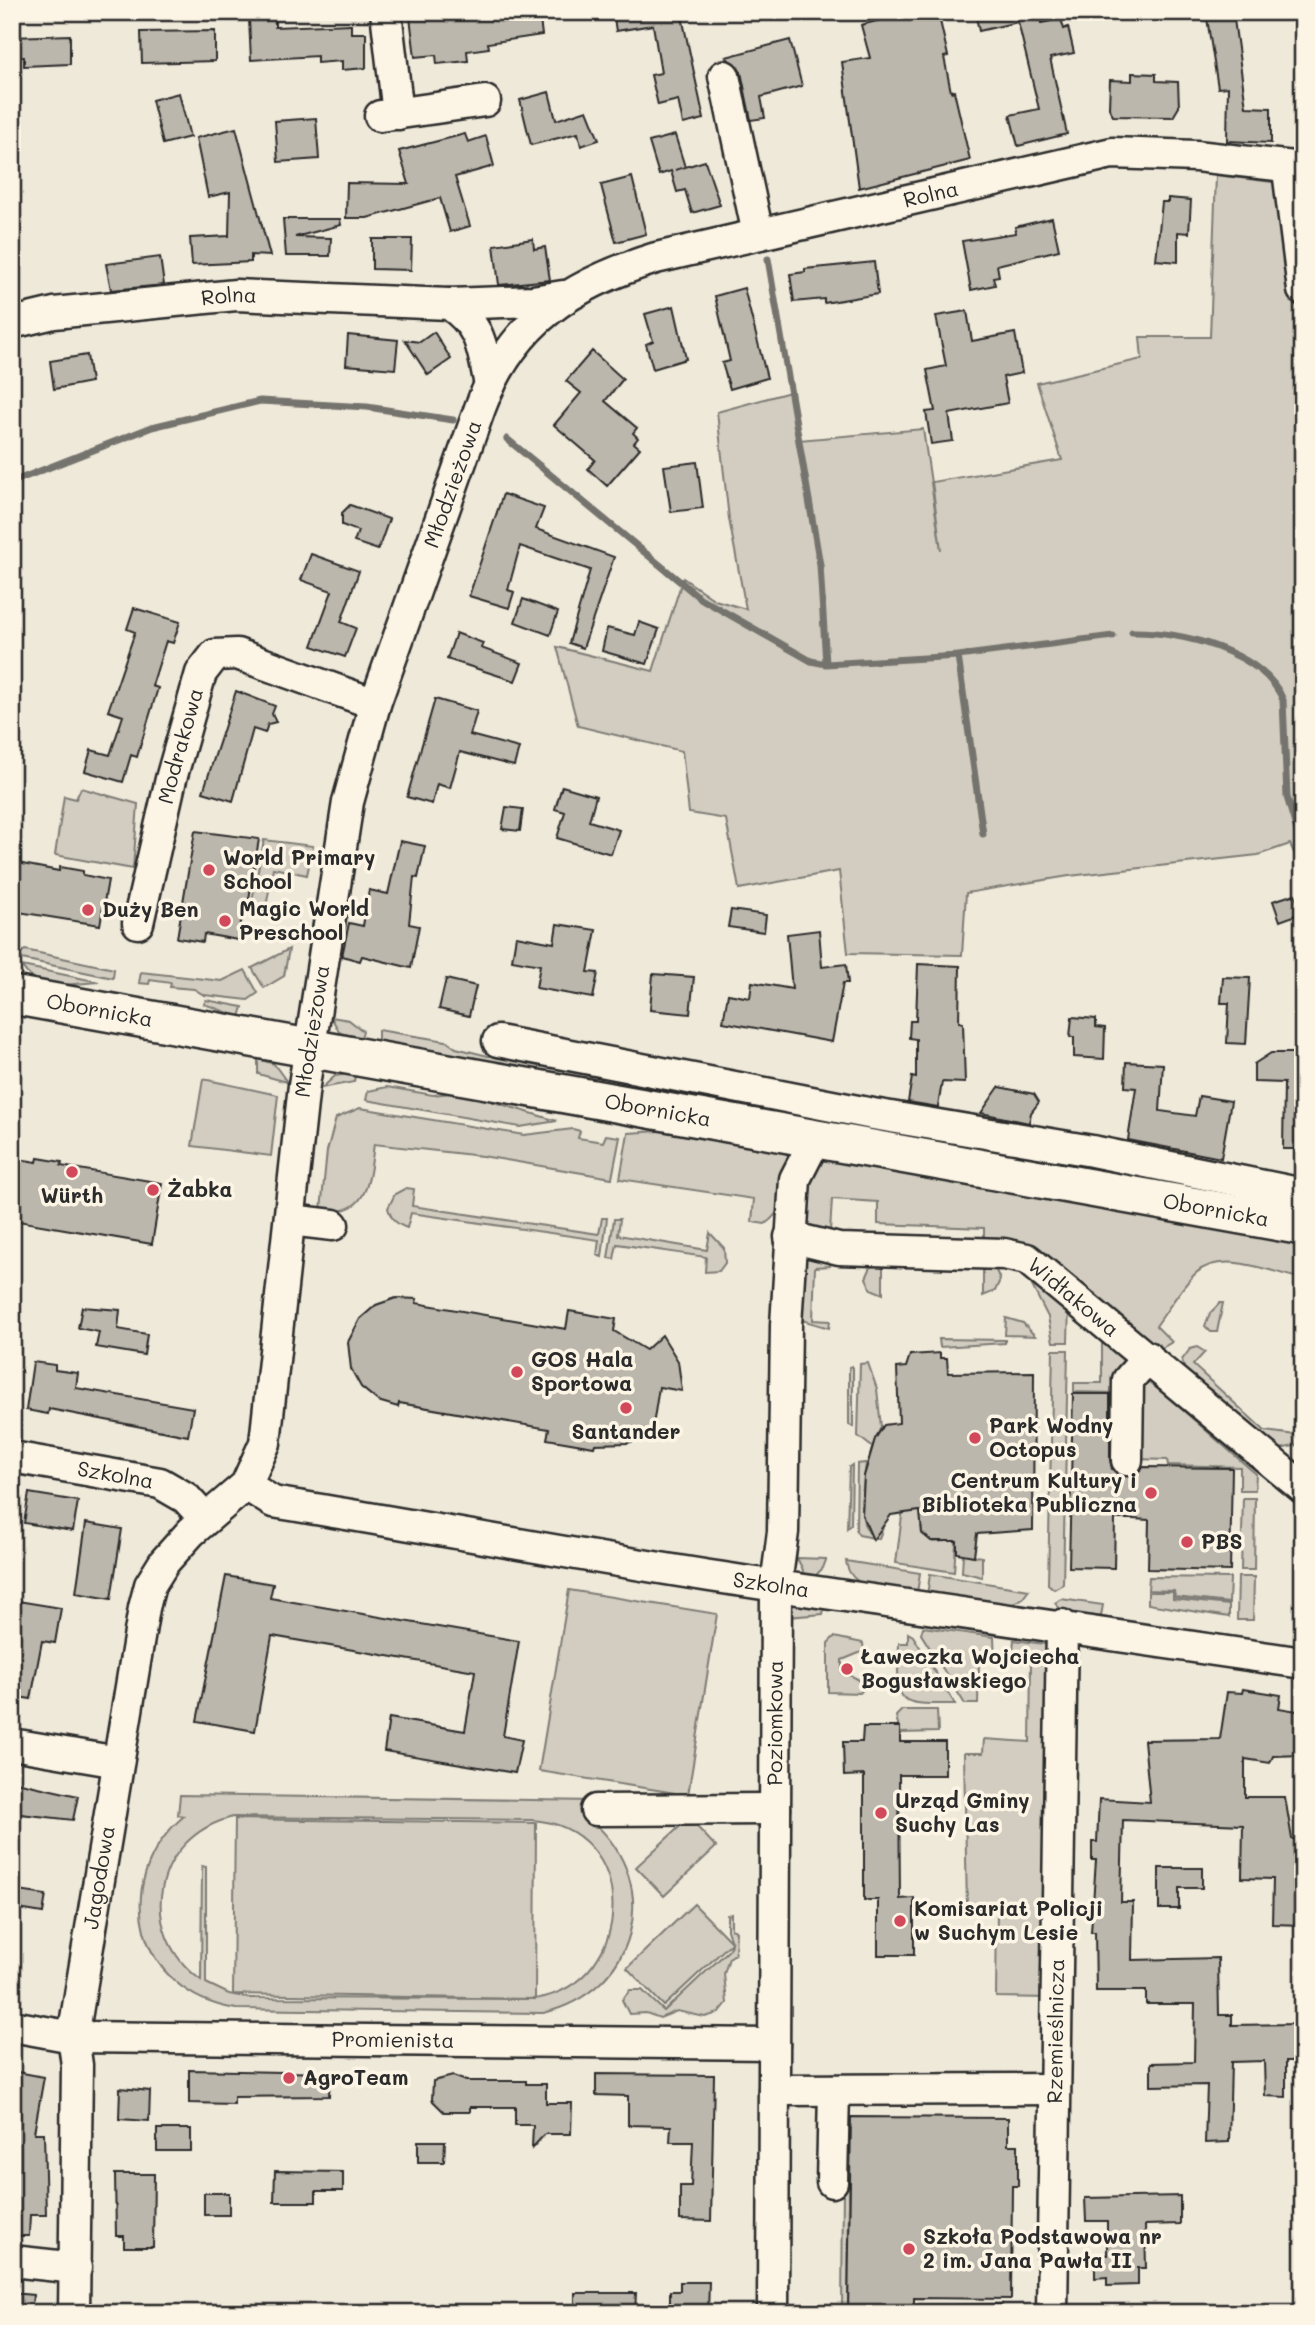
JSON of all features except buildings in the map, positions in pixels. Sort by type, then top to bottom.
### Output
[{"type":"main road","name":"Obornicka","points":[[12,995],[1303,1226]]},
{"type":"street","points":[[386,12],[389,115],[485,102]]},
{"type":"street","points":[[724,76],[758,234]]},
{"type":"street","name":"Rolna","points":[[489,385],[524,333],[547,309],[567,295],[644,262],[1112,153],[1152,153],[1296,173]]},
{"type":"street","points":[[1296,173],[1303,290]]},
{"type":"street","name":"Rolna","points":[[12,323],[54,313],[236,295],[449,304],[533,301],[567,295]]},
{"type":"street","points":[[449,304],[468,317],[477,334],[489,385]]},
{"type":"street","name":"Młodzieżowa","points":[[246,1485],[265,1443],[310,1049],[345,820],[375,704],[489,385]]},
{"type":"street","name":"Modrakowa","points":[[138,923],[172,779],[201,673],[215,655],[237,654],[375,704]]},
{"type":"street","points":[[498,1041],[873,1114],[1092,1151],[1303,1194]]},
{"type":"street","name":"Poziomkowa","points":[[773,2313],[776,1585],[783,1532],[789,1237],[795,1179],[816,1138]]},
{"type":"street","points":[[289,1220],[333,1225]]},
{"type":"street","name":"Widłakowa","points":[[789,1237],[839,1248],[1004,1254],[1027,1259],[1303,1488]]},
{"type":"street","points":[[1127,1460],[1128,1380],[1148,1357]]},
{"type":"street","name":"Szkolna","points":[[12,1457],[160,1483],[186,1498],[205,1519]]},
{"type":"street","name":"Jagodowa","points":[[74,2313],[77,2065],[73,2037],[150,1585],[173,1550],[246,1485]]},
{"type":"street","name":"Szkolna","points":[[246,1485],[273,1502],[776,1585],[1062,1625],[1303,1663]]},
{"type":"street","name":"Rzemieślnicza","points":[[1052,2313],[1062,1625]]},
{"type":"street","points":[[12,1744],[118,1762]]},
{"type":"street","points":[[596,1810],[775,1809]]},
{"type":"street","name":"Promienista","points":[[12,2026],[73,2037],[774,2043]]},
{"type":"street","points":[[774,2090],[1054,2089]]},
{"type":"street","points":[[832,2182],[834,2090]]},
{"type":"street","points":[[12,2261],[76,2268]]},
{"type":"shaded area","points":[[1216,175],[1303,186],[1303,872],[1290,844],[1258,855],[1069,876],[966,893],[962,955],[848,953],[839,871],[739,889],[726,819],[689,813],[682,751],[578,726],[557,647],[653,671],[683,578],[715,600],[746,609],[729,519],[717,412],[790,392],[799,440],[923,429],[941,550],[932,482],[1062,460],[1037,383],[1142,359],[1140,337],[1210,337]]},
{"type":"shaded area","points":[[81,788],[138,804],[133,869],[55,855],[64,796],[76,799]]},
{"type":"shaded area","points":[[264,840],[313,846],[307,875],[273,868],[265,913],[250,911]]},
{"type":"shaded area","points":[[289,949],[284,976],[264,988],[252,968]]},
{"type":"shaded area","points":[[25,950],[114,969],[113,978],[22,959],[18,955]]},
{"type":"shaded area","points":[[22,966],[99,982],[46,983],[36,980]]},
{"type":"shaded area","points":[[245,970],[258,993],[248,1000],[204,995],[194,989],[170,987],[171,983],[150,980],[149,984],[139,983],[141,972],[222,981]]},
{"type":"shaded area","points":[[206,1000],[243,1007],[240,1017],[204,1004]]},
{"type":"shaded area","points":[[331,1017],[349,1020],[363,1031],[361,1038],[340,1033]]},
{"type":"shaded area","points":[[378,1030],[446,1041],[456,1048],[488,1056],[513,1054],[1259,1195],[1303,1212],[378,1042]]},
{"type":"shaded area","points":[[258,1059],[274,1064],[287,1082],[258,1074]]},
{"type":"shaded area","points":[[335,1076],[355,1076],[354,1082],[322,1088]]},
{"type":"shaded area","points":[[203,1079],[278,1095],[271,1156],[192,1146]]},
{"type":"shaded area","points":[[387,1087],[433,1095],[451,1093],[477,1097],[557,1121],[520,1127],[366,1100],[368,1091]]},
{"type":"shaded area","points":[[360,1108],[524,1135],[573,1129],[580,1131],[578,1138],[603,1142],[606,1135],[620,1137],[612,1178],[482,1156],[374,1144],[368,1183],[358,1202],[337,1211],[321,1210],[327,1151],[336,1118]]},
{"type":"shaded area","points":[[676,1130],[781,1150],[793,1159],[785,1195],[778,1211],[765,1224],[752,1222],[754,1199],[620,1179],[628,1133]]},
{"type":"shaded area","points":[[825,1159],[1303,1241],[1303,1279],[1234,1263],[1207,1266],[1190,1279],[1156,1326],[1172,1342],[1160,1349],[1146,1341],[1050,1258],[1031,1246],[984,1242],[984,1228],[878,1224],[878,1202],[832,1199],[830,1232],[813,1231],[804,1224],[805,1173]]},
{"type":"shaded area","points":[[406,1188],[414,1189],[412,1206],[599,1234],[602,1218],[607,1218],[602,1257],[597,1255],[599,1240],[411,1213],[407,1228],[394,1221],[388,1208],[395,1194]]},
{"type":"shaded area","points":[[614,1219],[620,1219],[618,1235],[707,1250],[710,1233],[724,1248],[725,1263],[719,1271],[705,1272],[706,1257],[617,1244],[614,1259],[608,1258]]},
{"type":"shaded area","points":[[806,1252],[829,1261],[830,1266],[815,1267],[813,1320],[830,1321],[829,1328],[795,1318],[796,1263]]},
{"type":"shaded area","points":[[883,1262],[883,1294],[871,1289],[866,1278],[871,1267]]},
{"type":"shaded area","points":[[983,1264],[995,1268],[1000,1280],[995,1291],[983,1296]]},
{"type":"shaded area","points":[[1028,1278],[1069,1303],[1068,1342],[1053,1342],[1048,1317]]},
{"type":"shaded area","points":[[1223,1303],[1217,1332],[1211,1332],[1205,1326],[1210,1313]]},
{"type":"shaded area","points":[[1006,1318],[1023,1323],[1035,1336],[1005,1335]]},
{"type":"shaded area","points":[[939,1339],[1005,1340],[1005,1343],[940,1347]]},
{"type":"shaded area","points":[[1102,1339],[1128,1362],[1116,1393],[1074,1392],[1074,1383],[1102,1383]]},
{"type":"shaded area","points":[[1197,1347],[1205,1352],[1193,1365],[1265,1431],[1303,1436],[1303,1444],[1276,1450],[1186,1374],[1182,1360],[1190,1349]]},
{"type":"shaded area","points":[[1053,1350],[1068,1350],[1063,1584],[1054,1589],[1048,1584]]},
{"type":"shaded area","points":[[868,1363],[877,1389],[881,1427],[872,1447],[858,1436],[860,1364]]},
{"type":"shaded area","points":[[852,1366],[853,1427],[849,1425],[849,1367]]},
{"type":"shaded area","points":[[1146,1378],[1256,1474],[1255,1490],[1240,1490],[1240,1467],[1168,1465],[1167,1460],[1135,1459],[1137,1385]]},
{"type":"shaded area","points":[[866,1463],[861,1502],[864,1524],[869,1533],[877,1533],[884,1524],[879,1539],[859,1535],[856,1531],[857,1464]]},
{"type":"shaded area","points":[[852,1465],[851,1524],[847,1528],[849,1467]]},
{"type":"shaded area","points":[[1243,1498],[1255,1498],[1254,1570],[1241,1570]]},
{"type":"shaded area","points":[[903,1508],[920,1510],[922,1534],[933,1542],[947,1541],[957,1528],[954,1572],[896,1563]]},
{"type":"shaded area","points":[[963,1554],[982,1557],[982,1577],[962,1572]]},
{"type":"shaded area","points":[[797,1558],[826,1560],[823,1568],[814,1577],[801,1576],[803,1570]]},
{"type":"shaded area","points":[[846,1561],[920,1573],[917,1593],[885,1590],[864,1584],[855,1579]]},
{"type":"shaded area","points":[[930,1574],[1029,1590],[1023,1598],[1011,1605],[927,1596]]},
{"type":"shaded area","points":[[1149,1577],[1230,1578],[1229,1603],[1175,1597],[1174,1591],[1148,1590]]},
{"type":"shaded area","points":[[1238,1577],[1254,1577],[1253,1620],[1237,1620]]},
{"type":"shaded area","points":[[569,1590],[717,1614],[688,1795],[539,1771]]},
{"type":"shaded area","points":[[1148,1592],[1173,1592],[1173,1599],[1229,1605],[1229,1617],[1148,1604]]},
{"type":"shaded area","points":[[1061,1599],[1103,1605],[1100,1621],[1064,1614],[1055,1603]]},
{"type":"shaded area","points":[[802,1601],[825,1603],[823,1614],[786,1617],[793,1604]]},
{"type":"shaded area","points":[[923,1627],[994,1637],[995,1661],[979,1660],[978,1704],[965,1704],[921,1634]]},
{"type":"shaded area","points":[[908,1633],[913,1636],[955,1704],[919,1703],[909,1701],[903,1696],[898,1678],[899,1643],[908,1643]]},
{"type":"shaded area","points":[[834,1637],[863,1643],[864,1651],[842,1660],[842,1674],[855,1678],[866,1686],[860,1693],[828,1692],[828,1643]]},
{"type":"shaded area","points":[[1014,1640],[1052,1645],[1048,1998],[996,1997],[997,1909],[967,1909],[964,1753],[983,1753],[984,1739],[1030,1742],[1031,1663],[1012,1661]]},
{"type":"shaded area","points":[[902,1710],[937,1710],[938,1732],[900,1733],[896,1716]]},
{"type":"shaded area","points":[[180,1795],[596,1801],[593,1822],[615,1847],[628,1875],[633,1904],[630,1933],[619,1960],[600,1983],[575,2001],[543,2013],[236,2009],[202,1999],[175,1981],[156,1958],[144,1931],[141,1901],[146,1871],[160,1842],[184,1816],[178,1815]],"holes":[[[233,1817],[531,1820],[566,1829],[592,1848],[607,1875],[613,1905],[608,1936],[593,1964],[569,1986],[535,1999],[536,1823],[235,1819],[233,1994],[534,1999],[250,1998],[229,1994],[206,1983],[206,1867],[202,1866],[201,1980],[180,1960],[167,1937],[161,1913],[162,1888],[170,1865],[185,1844],[206,1828]]]},
{"type":"shaded area","points":[[689,1818],[716,1847],[664,1896],[636,1867]]},
{"type":"shaded area","points":[[694,1904],[731,1942],[727,1930],[727,1915],[731,1914],[731,1929],[736,1931],[735,1954],[729,1958],[724,1974],[727,2003],[719,2013],[705,2017],[677,2011],[660,2018],[646,2013],[629,2014],[622,2000],[630,1990],[642,1990],[664,2011],[730,1949],[731,1943],[664,2006],[627,1968]]},
{"type":"shaded area","points":[[849,2182],[848,2313],[842,2313],[843,2184]]},
{"type":"shaded area","points":[[1002,2304],[1001,2313],[954,2313],[957,2305]]},
{"type":"waterway","points":[[768,259],[820,565],[826,664]]},
{"type":"waterway","points":[[12,482],[152,427],[260,401],[367,407],[453,420]]},
{"type":"waterway","points":[[507,439],[700,598],[811,661],[826,664],[958,656],[1113,636]]},
{"type":"waterway","points":[[1132,632],[1173,635],[1218,647],[1258,669],[1273,683],[1283,700],[1287,797],[1303,851]]},
{"type":"waterway","points":[[958,656],[983,834]]},
{"type":"place","name":"World Primary School","points":[[209,870]]},
{"type":"place","name":"Duży Ben","points":[[88,910]]},
{"type":"place","name":"Magic World Preschool","points":[[225,921]]},
{"type":"place","name":"Würth","points":[[72,1172]]},
{"type":"place","name":"Żabka","points":[[153,1190]]},
{"type":"place","name":"GOS Hala Sportowa","points":[[517,1372]]},
{"type":"place","name":"Santander","points":[[626,1408]]},
{"type":"place","name":"Park Wodny Octopus","points":[[975,1438]]},
{"type":"place","name":"Centrum Kultury i Biblioteka Publiczna","points":[[1151,1493]]},
{"type":"place","name":"PBS","points":[[1187,1542]]},
{"type":"place","name":"Ławeczka Wojciecha Bogusławskiego","points":[[847,1669]]},
{"type":"place","name":"Urząd Gminy Suchy Las","points":[[881,1813]]},
{"type":"place","name":"Komisariat Policji w Suchym Lesie","points":[[900,1921]]},
{"type":"place","name":"AgroTeam","points":[[289,2078]]},
{"type":"place","name":"Szkoła Podstawowa nr 2 im. Jana Pawła II","points":[[909,2249]]}]
